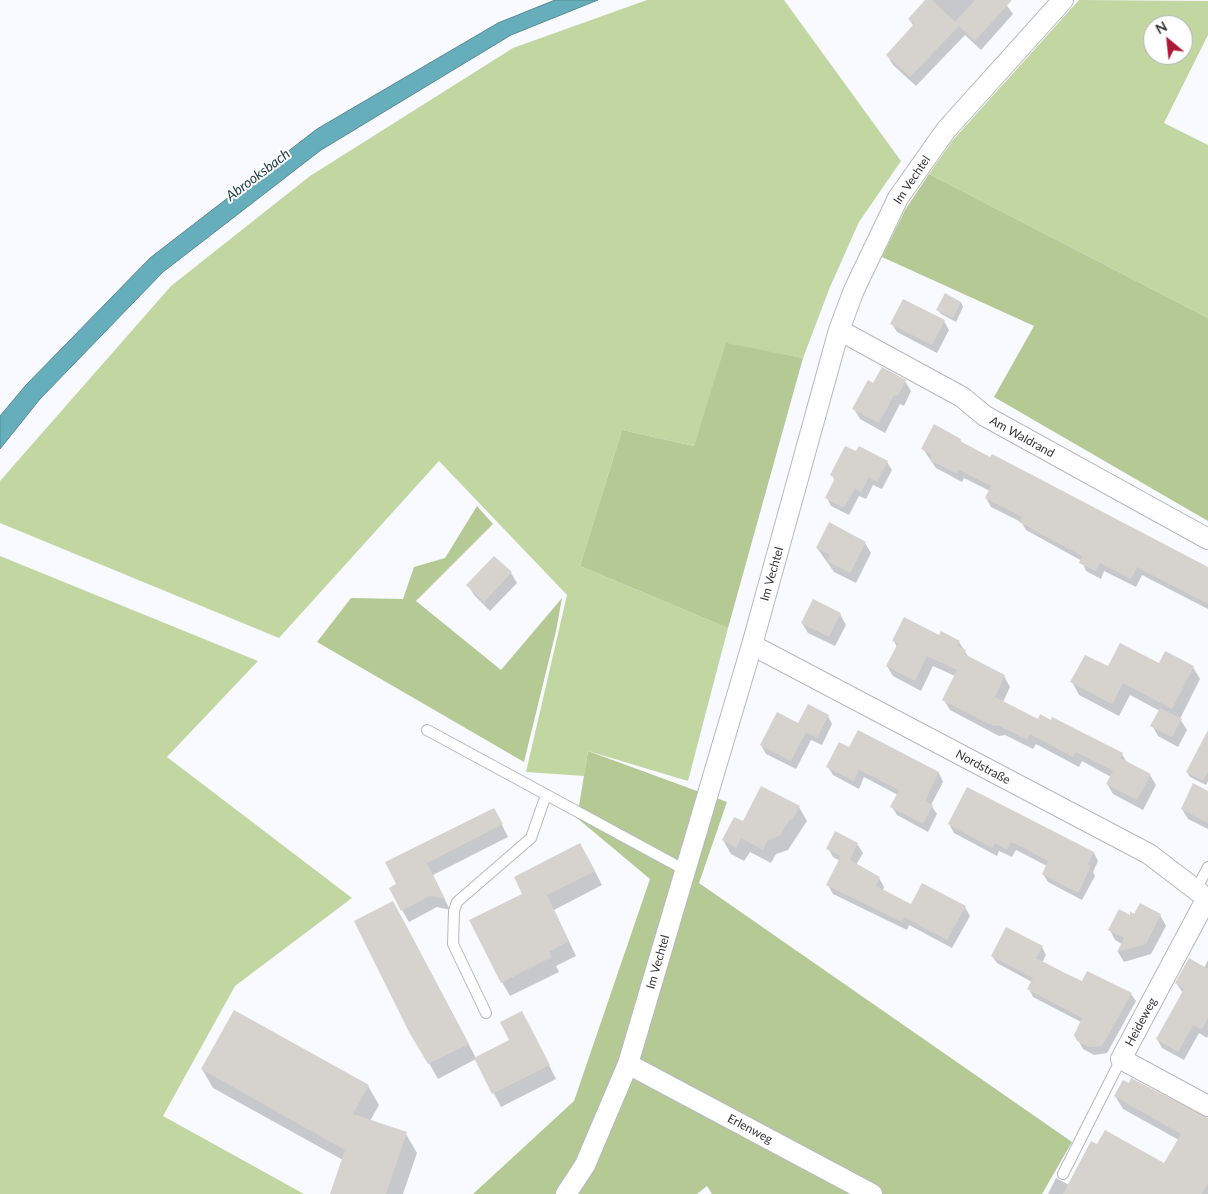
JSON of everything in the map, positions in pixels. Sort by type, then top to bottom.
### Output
[{"type":"street","name":"Im Vechtel","points":[[566,1194],[585,1165],[628,1064],[752,645],[839,330],[854,290],[898,198],[946,130],[1063,0]]},
{"type":"street","name":"Am Waldrand","points":[[839,330],[962,397],[985,416],[1208,539]]},
{"type":"street","name":"Nordstraße","points":[[752,645],[1148,854],[1204,896]]},
{"type":"street","name":"Heideweg","points":[[1204,896],[1121,1059],[1208,1106]]},
{"type":"street","name":"Erlenweg","points":[[628,1064],[872,1194]]},
{"type":"lane","points":[[426,730],[685,870]]},
{"type":"lane","points":[[486,1013],[453,944],[454,910],[457,902],[532,838],[546,795]]},
{"type":"lane","points":[[1204,896],[1208,867]]},
{"type":"lane","points":[[1063,1174],[1121,1059]]},
{"type":"green space","points":[[647,0],[784,0],[901,161],[859,222],[830,287],[803,358],[727,344],[694,446],[622,430],[580,566],[728,628],[688,781],[588,751],[584,776],[526,772],[567,595],[439,461],[279,638],[0,523],[0,481],[171,286],[310,176],[513,48]]},
{"type":"green space","points":[[1079,0],[1208,1],[1208,35],[1193,65],[1164,123],[1208,145],[1208,318],[929,174],[953,140]]},
{"type":"green space","points":[[929,174],[1208,318],[1208,521],[994,397],[1034,326],[882,257],[905,210]]},
{"type":"green space","points":[[726,343],[803,358],[728,628],[580,566],[622,430],[694,446]]},
{"type":"green space","points":[[477,506],[493,524],[416,601],[501,670],[562,598],[556,631],[524,762],[317,642],[351,598],[403,599],[414,567],[445,558]]},
{"type":"green space","points":[[0,556],[258,661],[167,757],[352,898],[235,986],[163,1116],[304,1194],[0,1194]]},
{"type":"green space","points":[[588,751],[727,802],[699,883],[1072,1142],[1042,1194],[712,1194],[707,1186],[697,1194],[473,1194],[574,1101],[650,879],[577,818]]},
{"type":"water","name":"Abrooksbach","points":[[555,0],[598,0],[511,35],[321,150],[163,272],[40,399],[0,449],[0,416],[26,385],[150,258],[317,129],[498,23]]},
{"type":"building","points":[[925,0],[932,0],[955,22],[975,0],[1012,0],[975,41],[959,26],[910,77],[886,55],[914,24],[908,19]]},
{"type":"building","points":[[945,293],[961,302],[953,318],[936,310]]},
{"type":"building","points":[[903,299],[945,320],[932,345],[890,324]]},
{"type":"building","points":[[882,367],[906,380],[898,396],[894,395],[879,423],[852,409],[868,380],[873,383]]},
{"type":"building","points":[[934,424],[990,457],[992,454],[1208,567],[1208,604],[1137,567],[1131,579],[1100,563],[1096,571],[1079,563],[1082,556],[1019,522],[1022,517],[985,498],[991,486],[959,470],[957,474],[930,460],[932,455],[921,449]]},
{"type":"building","points":[[845,446],[856,451],[859,446],[888,461],[877,482],[869,477],[861,492],[855,488],[844,508],[825,498],[835,478],[830,475]]},
{"type":"building","points":[[829,522],[866,542],[850,573],[827,561],[830,555],[816,548]]},
{"type":"building","points":[[494,556],[512,572],[484,602],[466,585]]},
{"type":"building","points":[[813,599],[841,613],[829,637],[801,623]]},
{"type":"building","points":[[904,617],[939,635],[941,631],[960,641],[957,646],[966,650],[964,654],[1005,675],[995,697],[1038,719],[1040,714],[1051,720],[1052,717],[1123,753],[1120,758],[1151,774],[1137,800],[1106,784],[1113,771],[1076,752],[1073,757],[1030,734],[1027,740],[998,725],[993,726],[942,700],[957,670],[927,656],[915,681],[886,666],[898,643],[892,641]]},
{"type":"building","points":[[1120,643],[1159,663],[1165,651],[1194,666],[1172,709],[1123,683],[1112,704],[1070,682],[1085,655],[1108,666]]},
{"type":"building","points":[[808,704],[829,715],[817,738],[806,732],[791,761],[760,745],[777,712],[798,723]]},
{"type":"building","points":[[1160,708],[1182,719],[1172,737],[1150,726]]},
{"type":"building","points":[[858,730],[939,772],[925,801],[933,805],[923,824],[890,807],[899,790],[859,770],[854,781],[826,767],[839,742],[849,747]]},
{"type":"building","points":[[1208,730],[1208,772],[1203,781],[1186,772]]},
{"type":"building","points":[[1193,783],[1208,791],[1208,823],[1181,809]]},
{"type":"building","points":[[761,786],[800,806],[780,836],[768,840],[763,850],[741,838],[736,848],[722,840],[734,817],[743,821]]},
{"type":"building","points":[[967,787],[1094,852],[1088,864],[1091,866],[1078,893],[1042,874],[1048,861],[1026,849],[1011,842],[1007,850],[995,843],[992,848],[948,824]]},
{"type":"building","points":[[494,808],[503,824],[427,863],[445,899],[430,896],[401,911],[389,888],[396,884],[385,862]]},
{"type":"building","points":[[835,831],[858,843],[850,860],[880,877],[876,886],[911,904],[922,883],[966,906],[947,940],[904,917],[902,922],[826,885],[841,856],[826,849]]},
{"type":"building","points":[[580,843],[595,871],[547,895],[569,941],[549,952],[552,957],[501,983],[469,920],[522,894],[514,877]]},
{"type":"building","points":[[393,901],[469,1044],[428,1064],[409,1032],[354,921]]},
{"type":"building","points":[[1140,903],[1161,914],[1146,944],[1117,952],[1124,938],[1108,930],[1119,909],[1130,915],[1130,911],[1134,914]]},
{"type":"building","points":[[1006,927],[1043,946],[1036,958],[1082,981],[1087,971],[1132,993],[1102,1046],[1089,1047],[1077,1041],[1074,1035],[1082,1018],[1027,989],[1033,978],[991,956]]},
{"type":"building","points":[[1189,958],[1208,969],[1208,1018],[1202,1029],[1193,1025],[1178,1052],[1156,1039],[1184,989],[1175,983]]},
{"type":"building","points":[[234,1010],[369,1085],[353,1114],[407,1132],[386,1194],[330,1194],[345,1150],[201,1069]]},
{"type":"building","points":[[522,1011],[550,1065],[492,1094],[474,1058],[509,1040],[500,1022]]},
{"type":"building","points":[[1131,1078],[1208,1118],[1208,1183],[1202,1194],[1063,1194],[1091,1141],[1097,1144],[1105,1130],[1164,1163],[1181,1134],[1114,1096],[1123,1080],[1129,1083]]}]
